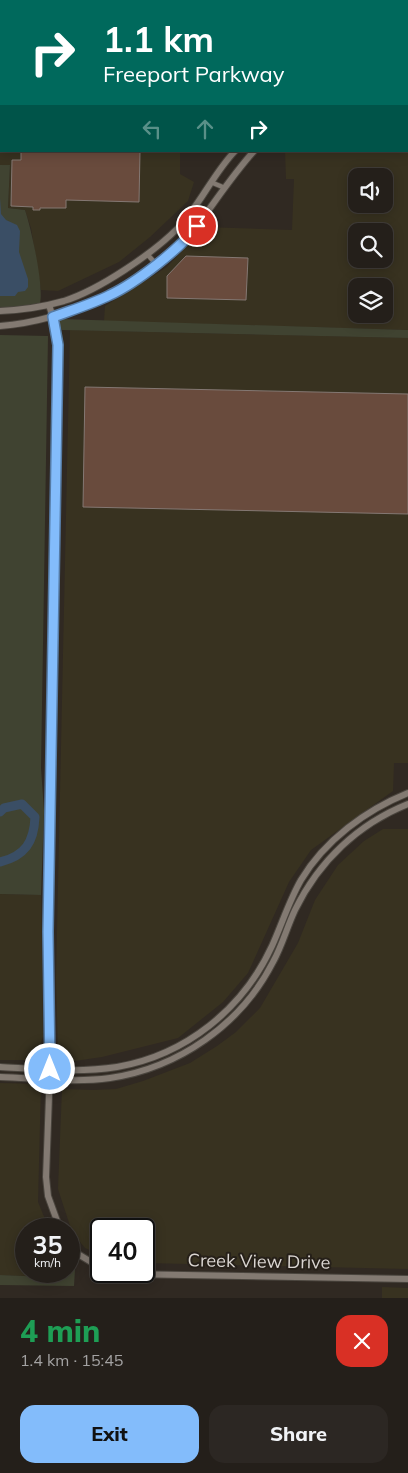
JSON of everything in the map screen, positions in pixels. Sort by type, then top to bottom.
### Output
[{"type":"main road","points":[[0,311],[49,304],[80,294],[147,254],[179,227],[234,152]]},
{"type":"main road","points":[[0,326],[53,317],[111,295],[188,239],[239,168],[253,152]]},
{"type":"main road","points":[[49,304],[57,330],[58,350],[48,932],[50,1078],[46,1177],[48,1196],[56,1218]]},
{"type":"main road","points":[[0,1067],[50,1069],[118,1067],[143,1061],[186,1043],[229,1010],[253,982],[272,946],[286,908],[302,878],[328,846],[364,816],[381,805],[408,793]]},
{"type":"main road","points":[[0,1077],[109,1078],[146,1069],[176,1058],[200,1044],[229,1021],[247,1002],[273,964],[294,912],[311,881],[328,859],[346,841],[370,824],[408,804]]},
{"type":"main road","points":[[364,816],[370,824]]},
{"type":"main road","points":[[286,908],[294,912]]},
{"type":"main road","points":[[173,1050],[176,1058]]},
{"type":"main road","name":"Creek View Drive","points":[[155,1274],[408,1279]]},
{"type":"street","points":[[212,183],[225,188]]},
{"type":"street","points":[[147,254],[156,264]]},
{"type":"shaded area","points":[[0,152],[180,152],[180,174],[194,182],[188,201],[150,237],[119,262],[58,291],[41,290],[31,228],[25,210],[8,208],[10,166],[0,165]]},
{"type":"shaded area","points":[[285,152],[408,152],[408,330],[104,321],[105,306],[167,267],[204,227],[292,230],[294,179],[286,179]]},
{"type":"shaded area","points":[[70,330],[408,338],[408,763],[394,763],[393,791],[311,850],[289,882],[248,973],[223,1002],[178,1038],[102,1057],[68,1062],[58,1054],[56,978]]},
{"type":"shaded area","points":[[383,829],[408,829],[408,1269],[155,1263],[155,1218],[90,1218],[90,1250],[85,1248],[80,1242],[80,1218],[67,1218],[58,1189],[62,1089],[116,1089],[143,1081],[190,1063],[236,1032],[260,1008],[298,943],[315,900],[338,865],[364,841]]},
{"type":"shaded area","points":[[0,894],[41,895],[43,1037],[37,1052],[25,1060],[0,1060]]},
{"type":"shaded area","points":[[0,1083],[41,1084],[38,1202],[45,1218],[15,1218],[15,1276],[0,1275]]},
{"type":"shaded area","points":[[382,1287],[408,1288],[408,1298],[382,1298]]},
{"type":"green space","points":[[0,165],[10,165],[8,208],[25,210],[28,218],[39,270],[40,303],[13,308],[0,307]]},
{"type":"green space","points":[[61,319],[408,330],[408,338],[62,330],[59,324]]},
{"type":"green space","points":[[0,335],[48,336],[41,768],[44,811],[41,895],[0,894]]},
{"type":"green space","points":[[0,1275],[15,1276],[15,1283],[74,1283],[74,1286],[0,1285]]},
{"type":"water","points":[[0,198],[1,214],[6,220],[17,225],[20,231],[19,252],[28,279],[28,287],[25,291],[18,292],[15,296],[0,296]]},
{"type":"building","points":[[21,152],[140,152],[139,202],[66,200],[66,208],[40,208],[40,210],[33,210],[33,207],[11,206],[12,160],[21,160]]},
{"type":"building","points":[[186,256],[248,258],[246,300],[167,298],[167,276]]},
{"type":"building","points":[[85,387],[408,394],[408,514],[83,507]]},
{"type":"waterway","points":[[0,812],[4,808],[22,804],[35,817],[33,834],[26,847],[16,856],[0,862]]},
{"type":"route","points":[[50,1069],[48,932],[58,345],[57,330],[53,317],[111,295],[188,239],[197,226]]}]
